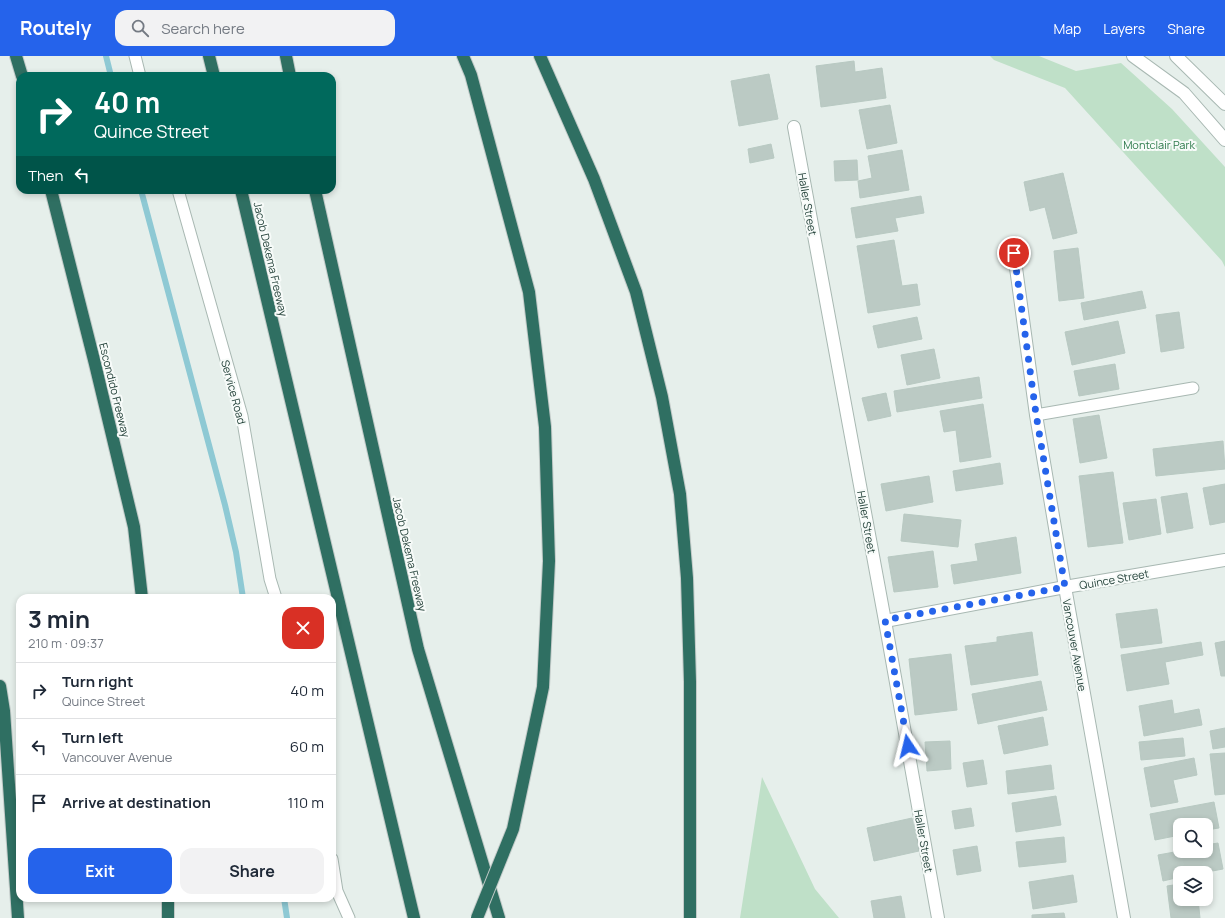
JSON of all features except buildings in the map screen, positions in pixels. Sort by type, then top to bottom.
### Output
[{"type":"highway","points":[[16,56],[21,72]]},
{"type":"highway","points":[[209,56],[213,72]]},
{"type":"highway","points":[[286,56],[289,72]]},
{"type":"highway","points":[[463,56],[471,75],[529,292],[545,427],[548,561],[543,687],[513,829],[477,918]]},
{"type":"highway","points":[[540,56],[594,179],[636,292],[662,397],[680,494],[687,578],[690,682],[690,918]]},
{"type":"highway","name":"Escondido Freeway","points":[[52,194],[134,527],[142,594]]},
{"type":"highway","name":"Jacob Dekema Freeway","points":[[242,194],[414,918]]},
{"type":"highway","name":"Jacob Dekema Freeway","points":[[316,194],[418,649],[499,918]]},
{"type":"highway","points":[[0,686],[4,711],[16,888]]},
{"type":"highway","points":[[17,902],[18,918]]},
{"type":"highway","points":[[168,902],[168,918]]},
{"type":"street","points":[[1134,56],[1184,92],[1225,140]]},
{"type":"street","points":[[1176,56],[1225,104]]},
{"type":"street","name":"Haller Street","points":[[794,127],[885,620],[938,918]]},
{"type":"street","name":"Vancouver Avenue","points":[[1014,253],[1036,414],[1124,918]]},
{"type":"street","name":"Quince Street","points":[[885,620],[1065,587],[1225,560]]},
{"type":"lane","points":[[135,56],[139,72]]},
{"type":"lane","name":"Service Road","points":[[179,194],[242,416],[270,579],[275,594]]},
{"type":"lane","points":[[1036,414],[1193,388]]},
{"type":"lane","points":[[336,885],[337,891],[348,918]]},
{"type":"green space","name":"Montclair Park","points":[[990,56],[1039,56],[1076,71],[1121,63],[1172,109],[1225,167],[1225,267],[1222,261],[1065,88],[994,60]]},
{"type":"green space","points":[[762,777],[815,889],[839,918],[740,918]]},
{"type":"waterway","points":[[106,56],[110,72]]},
{"type":"waterway","points":[[142,194],[225,505],[236,552],[242,594]]},
{"type":"waterway","points":[[285,902],[287,918]]},
{"type":"route","points":[[908,746],[885,620],[1065,587],[1036,414],[1014,253]]}]
